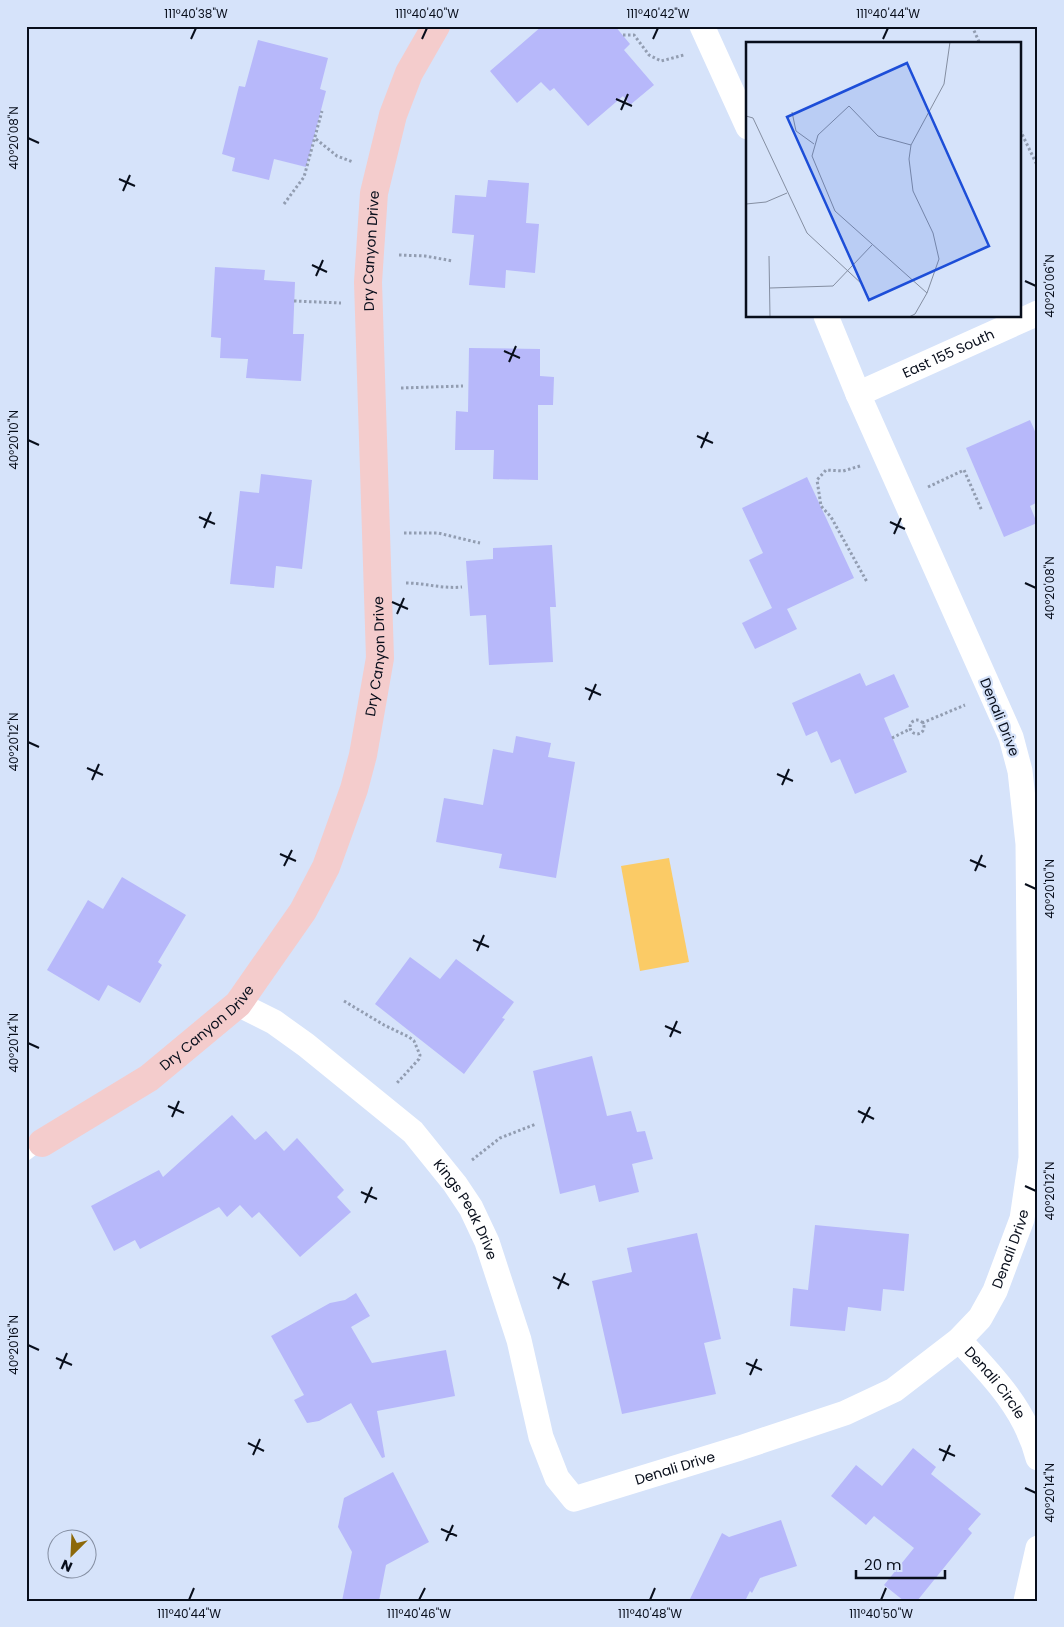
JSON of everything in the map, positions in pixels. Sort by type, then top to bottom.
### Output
[{"type":"street","name":"Dry Canyon Drive","points":[[34,1149],[149,1078],[238,1004],[303,911],[326,867],[354,789],[363,755],[380,658],[369,303],[374,193],[393,115],[409,73],[436,26]]},
{"type":"street","points":[[706,34],[746,122]]},
{"type":"street","name":"East 155 South","points":[[858,394],[1038,313]]},
{"type":"street","name":"Denali Drive","points":[[574,1499],[740,1448],[845,1413],[894,1390],[959,1340],[980,1318],[995,1292],[1010,1256],[1022,1219],[1031,1158],[1027,830],[1020,771],[1011,737],[858,394],[827,318]]},
{"type":"street","name":"Kings Peak Drive","points":[[238,1004],[274,1022],[306,1045],[413,1132],[450,1178],[471,1208],[487,1242],[519,1340],[541,1436],[557,1478],[574,1499]]},
{"type":"street","name":"Denali Circle","points":[[959,1340],[1007,1393],[1023,1419],[1038,1458]]},
{"type":"street","points":[[1026,1601],[1038,1548]]},
{"type":"path","points":[[972,26],[979,42]]},
{"type":"path","points":[[623,36],[634,35],[639,39],[649,55],[661,61],[677,58],[706,34]]},
{"type":"path","points":[[284,204],[304,177],[316,139],[322,111]]},
{"type":"path","points":[[1022,134],[1038,167]]},
{"type":"path","points":[[316,139],[337,156],[380,169]]},
{"type":"path","points":[[370,255],[425,256],[453,261]]},
{"type":"path","points":[[294,302],[369,303]]},
{"type":"path","points":[[372,390],[462,386]]},
{"type":"path","points":[[867,582],[831,516],[821,506],[817,480],[826,470],[852,470],[885,455]]},
{"type":"path","points":[[904,497],[964,470],[982,511]]},
{"type":"path","points":[[376,533],[438,533],[480,543]]},
{"type":"path","points":[[378,584],[422,583],[441,588],[462,587]]},
{"type":"path","points":[[922,723],[991,694]]},
{"type":"path","points":[[892,738],[910,729],[914,721],[918,720],[922,723]]},
{"type":"path","points":[[910,729],[913,733],[922,732],[922,723]]},
{"type":"path","points":[[344,1001],[384,1026],[409,1037],[414,1041],[420,1055],[379,1105]]},
{"type":"path","points":[[450,1178],[500,1138],[536,1124]]},
{"type":"shaded area","points":[[669,858],[689,962],[640,971],[621,866]]},
{"type":"building","points":[[542,26],[615,26],[630,44],[624,50],[654,85],[630,105],[623,96],[588,126],[554,88],[550,91],[541,82],[517,103],[490,71]]},
{"type":"building","points":[[258,40],[328,58],[320,89],[326,91],[306,167],[274,159],[269,180],[232,171],[235,158],[222,154],[239,86],[245,87]]},
{"type":"building","points":[[488,180],[529,183],[526,223],[539,224],[535,273],[506,270],[505,288],[469,285],[474,235],[452,233],[455,195],[486,197]]},
{"type":"building","points":[[215,267],[265,270],[264,280],[295,282],[293,334],[304,334],[301,381],[246,378],[248,359],[220,358],[221,338],[211,337]]},
{"type":"building","points":[[469,348],[540,349],[540,376],[554,377],[553,405],[538,405],[538,480],[493,479],[494,450],[455,450],[456,411],[468,412]]},
{"type":"building","points":[[1030,420],[1038,438],[1038,502],[1030,506],[1037,523],[1004,537],[966,448]]},
{"type":"building","points":[[261,474],[312,480],[302,569],[276,566],[274,588],[230,584],[240,491],[259,493]]},
{"type":"building","points":[[807,477],[854,578],[787,609],[797,629],[755,649],[742,623],[772,608],[749,560],[763,553],[742,508]]},
{"type":"building","points":[[552,545],[556,607],[550,607],[553,662],[489,665],[486,615],[470,616],[466,561],[493,559],[493,548]]},
{"type":"building","points":[[860,673],[866,686],[894,674],[909,707],[884,718],[907,772],[855,794],[840,759],[831,763],[817,731],[806,736],[792,703]]},
{"type":"building","points":[[516,736],[551,743],[548,757],[575,762],[556,878],[499,868],[502,854],[436,842],[444,798],[483,805],[493,749],[513,753]]},
{"type":"building","points":[[122,877],[186,915],[158,962],[162,965],[140,1003],[108,985],[99,1001],[47,970],[88,900],[103,909]]},
{"type":"building","points":[[410,957],[440,979],[456,959],[514,1002],[502,1018],[505,1019],[464,1074],[375,1004]]},
{"type":"building","points":[[592,1056],[607,1116],[631,1111],[637,1132],[645,1131],[653,1159],[632,1164],[639,1192],[599,1202],[595,1185],[560,1194],[533,1071]]},
{"type":"building","points":[[232,1115],[255,1140],[266,1131],[284,1151],[297,1138],[344,1190],[337,1197],[351,1212],[300,1257],[259,1212],[252,1218],[240,1205],[227,1217],[219,1207],[140,1249],[135,1240],[114,1251],[91,1206],[159,1170],[163,1177]]},
{"type":"building","points":[[815,1225],[909,1234],[904,1291],[883,1289],[881,1311],[848,1307],[845,1331],[790,1326],[793,1288],[808,1290]]},
{"type":"building","points":[[697,1233],[721,1339],[704,1343],[716,1394],[622,1414],[592,1281],[632,1272],[627,1248]]},
{"type":"building","points":[[356,1293],[370,1316],[351,1327],[372,1363],[446,1350],[455,1396],[377,1411],[385,1457],[382,1458],[351,1403],[319,1421],[307,1423],[294,1400],[304,1395],[271,1336],[330,1303],[345,1300]]},
{"type":"building","points":[[913,1448],[936,1467],[931,1474],[981,1514],[968,1529],[972,1533],[917,1601],[904,1601],[884,1585],[914,1548],[874,1516],[866,1525],[831,1496],[856,1465],[882,1486]]},
{"type":"building","points":[[393,1472],[429,1542],[386,1565],[379,1601],[342,1601],[352,1552],[338,1527],[344,1498]]},
{"type":"building","points":[[781,1520],[797,1566],[760,1578],[745,1601],[689,1601],[722,1533],[729,1537]]}]
